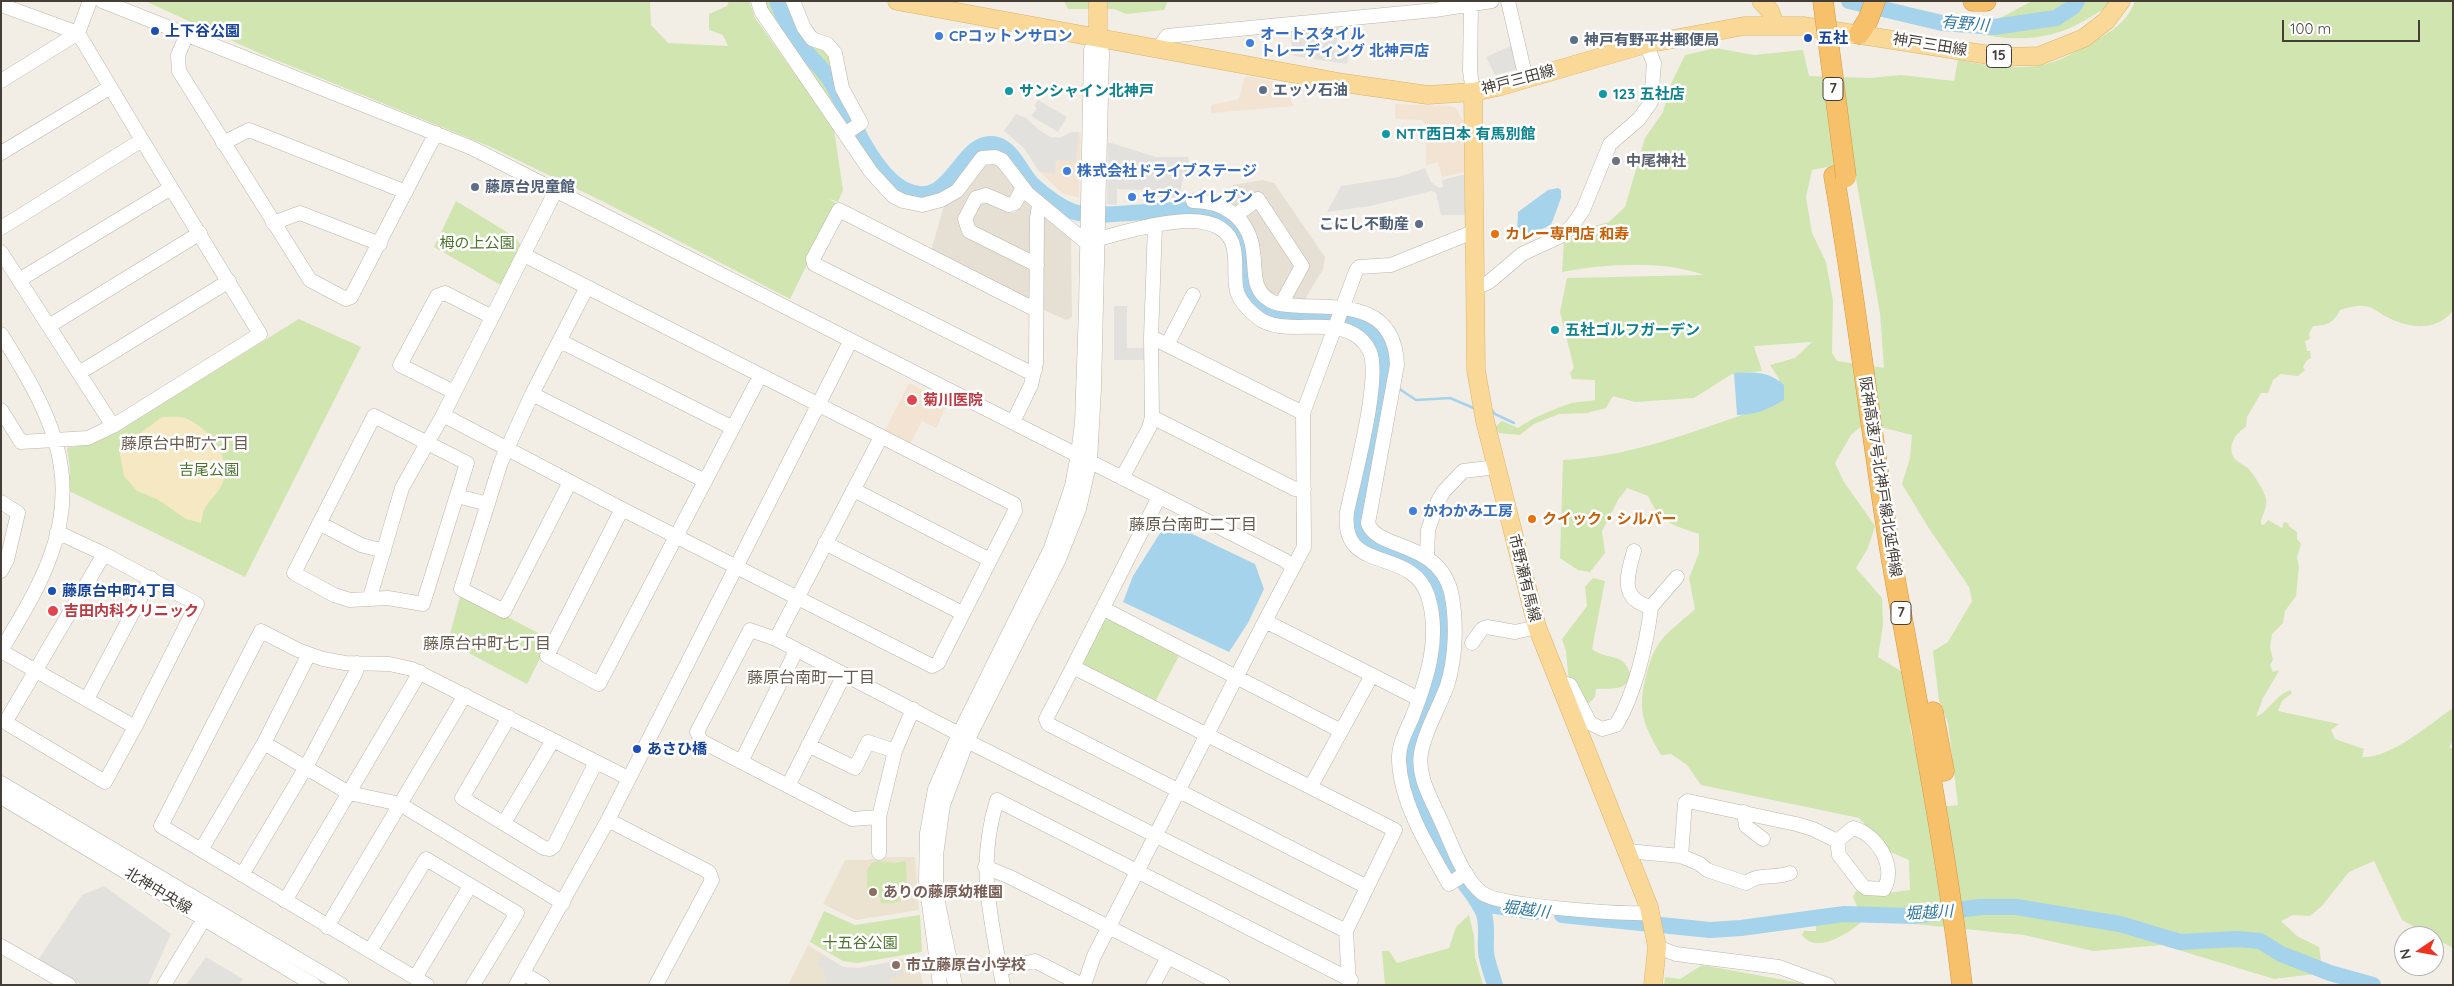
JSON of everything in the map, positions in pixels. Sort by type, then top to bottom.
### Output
[{"type":"highway","name":"7","points":[[1812,1],[1840,176]]},
{"type":"highway","name":"7","points":[[1823,1],[1840,176]]},
{"type":"highway","points":[[1972,1],[1986,1]]},
{"type":"highway","name":"阪神高速7号北神戸線北延伸線","points":[[1840,176],[1862,364],[1895,580],[1944,806]]},
{"type":"highway","name":"阪神高速7号北神戸線北延伸線","points":[[1840,176],[1863,275],[1944,806]]},
{"type":"highway","name":"7","points":[[1944,806],[1962,985]]},
{"type":"highway","name":"7","points":[[1944,806],[1970,940],[1974,985]]},
{"type":"main road","name":"神戸三田線","points":[[897,1],[1399,92],[1428,95],[1473,92],[1526,80],[1646,44],[1725,29],[1775,25],[1803,26],[1864,14],[2002,57],[2029,57],[2057,50],[2084,38],[2106,21],[2121,1]]},
{"type":"main road","points":[[1761,1],[1770,11],[1775,25]]},
{"type":"main road","points":[[1098,4],[1098,36]]},
{"type":"main road","name":"市野瀬有馬線","points":[[1473,92],[1476,370],[1485,421],[1537,627],[1627,851],[1653,921],[1657,947],[1653,985]]},
{"type":"street","points":[[1,81],[78,33],[90,1]]},
{"type":"street","points":[[102,1],[472,148],[1284,560],[1293,567]]},
{"type":"street","points":[[758,1],[761,11],[884,188],[903,201],[922,205],[941,200],[957,191],[982,158],[988,157],[1002,160],[1022,189],[1039,205],[1093,233],[1206,221],[1219,226],[1227,235],[1234,248],[1235,286],[1239,298],[1258,319],[1284,326],[1363,311],[1377,320],[1389,333],[1396,353],[1396,372],[1368,518],[1369,528],[1378,537],[1408,547],[1426,557],[1441,571],[1450,591],[1452,638],[1447,684],[1423,746],[1421,765],[1426,787],[1461,876],[1482,893],[1504,902],[1623,914],[1653,921]]},
{"type":"street","points":[[793,1],[804,28],[812,39],[827,44],[834,53],[842,88],[861,124],[846,133]]},
{"type":"street","points":[[1159,48],[1167,36],[1395,7],[1471,5],[1492,1]]},
{"type":"street","points":[[1508,1],[1526,80]]},
{"type":"street","points":[[1,5],[78,33],[109,88],[200,233],[260,334],[113,426],[88,438],[21,442],[1,410]]},
{"type":"street","points":[[1471,5],[1470,71],[1473,92]]},
{"type":"street","points":[[187,34],[178,55],[178,66],[223,144],[310,280],[346,299],[351,297],[380,244],[436,133]]},
{"type":"street","points":[[940,985],[926,881],[927,833],[935,789],[1059,559],[1079,509],[1084,458],[1093,206],[1102,53],[1098,36]]},
{"type":"street","points":[[1476,288],[1489,282],[1522,254],[1561,236],[1572,226],[1583,210],[1610,144],[1639,119],[1651,102],[1654,63],[1646,44]]},
{"type":"street","points":[[1,153],[109,88]]},
{"type":"street","points":[[223,144],[249,130],[406,192]]},
{"type":"street","points":[[1,228],[142,140]]},
{"type":"street","points":[[19,280],[171,188]]},
{"type":"street","points":[[1022,189],[1015,204],[1009,205],[986,195],[976,198],[966,220],[969,231],[1037,266]]},
{"type":"street","points":[[370,597],[402,488],[443,415],[556,190]]},
{"type":"street","points":[[1236,214],[1258,199],[1302,266],[1285,298],[1287,305]]},
{"type":"street","points":[[1193,201],[1214,202],[1236,214],[1252,244],[1255,282],[1258,290],[1273,303],[1339,317],[1348,331],[1362,339],[1370,352],[1373,366],[1359,462],[1347,512],[1347,530],[1350,538],[1361,552],[1404,567],[1415,574],[1424,586],[1429,602],[1434,639],[1431,662],[1402,742],[1399,760],[1402,785],[1435,859],[1449,884],[1461,876]]},
{"type":"street","points":[[1013,422],[1031,385],[1035,370],[1039,205]]},
{"type":"street","points":[[1035,370],[1026,371],[925,321],[814,264],[813,259],[839,210],[1036,310]]},
{"type":"street","points":[[274,223],[300,213],[380,244]]},
{"type":"street","points":[[1122,478],[1149,428],[1152,417],[1151,337],[1155,225]]},
{"type":"street","points":[[49,326],[200,233]]},
{"type":"street","points":[[1000,969],[1035,961],[1083,985],[1094,956],[1157,836],[1236,676],[1304,547],[1303,413],[1359,267],[1391,264],[1475,233]]},
{"type":"street","points":[[1,252],[113,426]]},
{"type":"street","points":[[443,415],[622,509],[932,666],[938,663],[1015,512],[1014,504],[524,255]]},
{"type":"street","points":[[79,373],[229,281]]},
{"type":"street","points":[[570,482],[504,611],[461,589],[507,448],[532,394],[587,287]]},
{"type":"street","points":[[454,392],[400,365],[437,296],[444,293],[492,316]]},
{"type":"street","points":[[1167,345],[1193,295]]},
{"type":"street","points":[[1,334],[38,394],[56,441],[62,484],[58,532],[42,576],[1,651],[135,727]]},
{"type":"street","points":[[1151,337],[1303,413]]},
{"type":"street","points":[[543,985],[520,979],[608,820],[852,340]]},
{"type":"street","points":[[560,341],[733,428]]},
{"type":"street","points":[[622,509],[547,656],[599,684],[760,376]]},
{"type":"street","points":[[532,394],[705,481]]},
{"type":"street","points":[[374,416],[467,463],[457,496],[423,604],[370,597],[350,600],[334,595],[294,572],[374,416]]},
{"type":"street","points":[[1152,417],[1295,489],[1304,489]]},
{"type":"street","points":[[776,640],[880,436]]},
{"type":"street","points":[[1426,557],[1428,530],[1438,501],[1444,491],[1463,471],[1496,467]]},
{"type":"street","points":[[854,490],[990,560]]},
{"type":"street","points":[[457,496],[488,504]]},
{"type":"street","points":[[1159,497],[1104,609],[1046,719],[1048,724],[1367,887]]},
{"type":"street","points":[[1,502],[18,513],[7,560],[1,571]]},
{"type":"street","points":[[319,523],[361,545],[384,550]]},
{"type":"street","points":[[58,532],[104,554],[151,578],[197,604],[106,782],[8,724],[6,721],[104,554]]},
{"type":"street","points":[[825,543],[962,613]]},
{"type":"street","points":[[1634,551],[1627,581],[1629,590],[1632,597],[1639,604],[1651,607]]},
{"type":"street","points":[[1560,685],[1564,682],[1570,685],[1590,722],[1602,728],[1616,725],[1640,662],[1651,607],[1677,577]]},
{"type":"street","points":[[87,699],[151,578]]},
{"type":"street","points":[[1104,609],[1341,731]]},
{"type":"street","points":[[1265,620],[1419,699]]},
{"type":"street","points":[[1472,643],[1482,629],[1515,632],[1537,627]]},
{"type":"street","points":[[879,817],[852,819],[701,741],[697,732],[750,630],[776,640],[913,709],[963,737],[1346,931]]},
{"type":"street","points":[[470,886],[421,981],[161,826],[261,631],[309,654],[338,662],[390,664],[420,672],[628,778]]},
{"type":"street","points":[[1434,639],[1452,638]]},
{"type":"street","points":[[741,762],[796,651]]},
{"type":"street","points":[[201,850],[264,743],[309,654]]},
{"type":"street","points":[[242,875],[306,767],[356,672],[357,663]]},
{"type":"street","points":[[1074,667],[1395,830],[1346,931],[1350,982]]},
{"type":"street","points":[[285,901],[420,672]]},
{"type":"street","points":[[788,786],[844,675]]},
{"type":"street","points":[[1311,786],[1372,675]]},
{"type":"street","points":[[327,926],[465,695]]},
{"type":"street","points":[[879,853],[879,817],[895,751],[913,709]]},
{"type":"street","points":[[509,717],[462,798],[544,848],[550,849],[554,846],[596,762]]},
{"type":"street","points":[[955,985],[938,903],[936,855],[943,805],[963,737]]},
{"type":"street","points":[[504,823],[553,740]]},
{"type":"street","points":[[808,745],[854,768],[868,742],[895,751]]},
{"type":"street","points":[[264,743],[349,793],[400,804],[563,903]]},
{"type":"street","points":[[1,783],[342,985]]},
{"type":"street","name":"北神中央線","points":[[1,798],[314,985]]},
{"type":"street","points":[[1002,985],[990,914],[985,866],[990,824],[997,800],[1350,982]]},
{"type":"street","points":[[1681,856],[1685,803],[1688,801],[1796,824],[1837,841]]},
{"type":"street","points":[[1744,812],[1746,826],[1763,839]]},
{"type":"street","points":[[608,820],[709,872],[712,880],[656,985]]},
{"type":"street","points":[[1853,828],[1862,830],[1876,844],[1885,854],[1889,880],[1884,889],[1874,889],[1862,885],[1839,855],[1837,841],[1853,828]]},
{"type":"street","points":[[1627,851],[1681,856],[1700,864],[1707,870],[1746,883],[1758,876],[1773,878],[1790,873]]},
{"type":"street","points":[[370,951],[426,859],[517,913],[473,985]]},
{"type":"street","points":[[985,866],[1223,985]]},
{"type":"street","points":[[164,985],[204,919]]},
{"type":"street","points":[[1,946],[69,985]]},
{"type":"street","points":[[1657,947],[1676,954],[1778,967],[1828,985]]},
{"type":"street","points":[[1153,985],[1168,957]]},
{"type":"shaded area","points":[[1340,22],[1335,50],[1349,53],[1347,64],[1294,56],[1289,28]]},
{"type":"shaded area","points":[[1515,44],[1522,68],[1495,75],[1486,57]]},
{"type":"shaded area","points":[[1245,76],[1290,84],[1291,101],[1294,106],[1211,113],[1211,105],[1239,99]]},
{"type":"shaded area","points":[[1038,100],[1067,117],[1058,132],[1031,116],[1037,108],[1034,106]]},
{"type":"shaded area","points":[[1395,104],[1450,106],[1456,108],[1464,123],[1464,172],[1442,177],[1438,162],[1426,165],[1426,125],[1422,120],[1395,119]]},
{"type":"shaded area","points":[[1016,114],[1026,118],[1050,137],[1060,138],[1071,132],[1081,132],[1079,198],[1062,193],[1039,171],[1024,148],[1004,131]]},
{"type":"shaded area","points":[[1016,114],[1026,118],[1050,137],[1060,138],[1071,132],[1079,132],[1076,161],[1056,160],[1055,174],[1039,171],[1024,148],[1004,131]]},
{"type":"shaded area","points":[[1108,142],[1156,157],[1188,157],[1190,167],[1182,181],[1180,198],[1147,196],[1147,190],[1117,189],[1117,205],[1107,204]]},
{"type":"shaded area","points":[[995,161],[1017,191],[1006,201],[986,191],[961,220],[1032,270],[1031,296],[1026,299],[931,251],[945,202],[978,167]]},
{"type":"shaded area","points":[[1425,168],[1431,182],[1439,188],[1443,187],[1442,180],[1466,174],[1468,215],[1441,215],[1436,193],[1432,191],[1370,206],[1327,212],[1341,186],[1399,177]]},
{"type":"shaded area","points":[[1263,180],[1274,183],[1325,257],[1323,269],[1304,301],[1292,301],[1289,294],[1305,266],[1259,195],[1239,207],[1234,207],[1225,202],[1233,185]]},
{"type":"shaded area","points":[[986,198],[1015,213],[1021,199],[1027,198],[1033,202],[1032,252],[1026,256],[971,228],[969,221],[978,200]]},
{"type":"shaded area","points":[[1252,206],[1259,207],[1295,264],[1281,297],[1275,299],[1264,291],[1244,219]]},
{"type":"shaded area","points":[[1047,216],[1071,236],[1072,317],[1066,320],[1040,308],[1042,218]]},
{"type":"shaded area","points":[[1114,306],[1127,306],[1127,348],[1146,348],[1146,360],[1114,360]]},
{"type":"shaded area","points":[[909,383],[948,403],[936,428],[922,421],[909,446],[884,432]]},
{"type":"shaded area","name":"ありの藤原幼稚園","points":[[881,857],[915,857],[919,910],[856,920],[823,904],[845,860],[867,860]]},
{"type":"shaded area","points":[[104,886],[171,934],[148,985],[82,985],[38,960],[82,895]]},
{"type":"shaded area","name":"市立藤原台小学校","points":[[808,945],[843,967],[859,968],[918,956],[923,985],[788,985]]},
{"type":"shaded area","points":[[822,954],[843,967],[859,968],[900,960],[904,976],[890,978],[891,985],[826,985],[823,968],[817,965]]},
{"type":"shaded area","points":[[206,957],[243,979],[239,985],[186,985]]},
{"type":"green space","points":[[145,1],[650,1],[651,25],[668,43],[728,46],[723,35],[709,30],[709,14],[727,6],[729,1],[749,1],[755,18],[795,74],[828,112],[833,123],[843,190],[838,202],[829,199],[837,204],[790,299],[606,203],[491,147],[261,54]]},
{"type":"green space","points":[[764,1],[791,1],[829,53],[834,75],[824,83],[837,108],[838,116],[765,10]]},
{"type":"green space","points":[[1064,1],[1168,1],[1164,10],[1126,14],[1114,9],[1068,9]]},
{"type":"green space","points":[[2032,1],[2111,1],[2107,7],[2079,24],[2047,35],[2010,38],[1974,32]]},
{"type":"green space","points":[[2135,1],[2453,1],[2453,311],[2438,323],[2420,326],[2394,320],[2369,307],[2358,306],[2340,310],[2329,323],[2313,326],[2309,334],[2310,339],[2305,341],[2311,358],[2306,361],[2303,367],[2305,370],[2298,376],[2281,374],[2273,380],[2268,393],[2261,393],[2247,417],[2246,427],[2235,437],[2231,450],[2235,459],[2248,468],[2265,495],[2266,506],[2261,524],[2264,525],[2268,520],[2282,528],[2284,522],[2288,523],[2297,532],[2297,539],[2301,544],[2297,558],[2299,567],[2296,596],[2285,611],[2283,623],[2272,634],[2270,647],[2273,660],[2270,665],[2273,672],[2279,671],[2263,698],[2256,717],[2281,695],[2290,690],[2292,693],[2282,701],[2278,711],[2339,724],[2331,730],[2335,739],[2364,749],[2362,757],[2373,756],[2397,747],[2453,708],[2453,741],[2449,747],[2453,749],[2453,948],[2444,943],[2444,926],[2413,926],[2402,920],[2374,861],[2349,872],[2322,906],[2310,916],[2293,915],[2281,921],[2297,936],[2319,947],[2323,973],[2274,979],[2162,945],[2093,951],[2024,935],[1865,919],[1852,930],[1834,939],[1816,943],[1808,941],[1802,935],[1804,931],[1816,931],[1816,921],[1858,909],[1853,897],[1856,891],[1872,895],[1910,890],[1909,860],[1888,851],[1859,818],[1701,785],[1687,765],[1671,754],[1661,755],[1649,733],[1643,715],[1642,696],[1647,672],[1659,643],[1695,609],[1689,578],[1699,553],[1699,534],[1668,522],[1657,512],[1648,496],[1627,488],[1618,500],[1602,531],[1605,553],[1590,572],[1578,570],[1560,558],[1563,460],[1619,453],[1646,446],[1779,402],[1779,379],[1770,365],[1795,358],[1812,342],[1754,346],[1762,371],[1732,374],[1694,398],[1635,402],[1613,396],[1606,408],[1587,413],[1559,414],[1534,424],[1520,435],[1499,433],[1495,427],[1502,421],[1518,428],[1558,408],[1572,403],[1595,400],[1595,380],[1572,379],[1570,373],[1574,368],[1560,312],[1567,278],[1704,275],[1687,270],[1652,265],[1615,265],[1562,272],[1564,241],[1578,230],[1609,222],[1625,207],[1645,138],[1663,112],[1671,84],[1685,55],[1716,48],[1754,55],[1803,50],[1809,76],[1870,78],[1901,75],[1954,81],[1958,60],[2010,67],[2036,66],[2049,63],[2061,59],[2095,41],[2124,20]],"holes":[[[1853,162],[1880,313],[1884,368],[1837,361],[1832,353],[1833,301],[1826,262],[1812,233],[1806,197],[1812,170]],[[1865,423],[1912,435],[1910,458],[1902,484],[1928,527],[1969,587],[1972,601],[1948,642],[1933,651],[1939,701],[1948,723],[1958,805],[1930,808],[1910,728],[1911,704],[1904,673],[1878,657],[1883,625],[1882,598],[1856,568],[1868,548],[1875,526],[1844,482],[1835,463],[1851,435]]]},
{"type":"green space","name":"栂の上公園","points":[[456,201],[515,237],[522,247],[504,287],[434,247]]},
{"type":"green space","name":"吉尾公園","points":[[299,319],[361,347],[245,577],[69,491],[70,469],[67,448],[94,443],[116,432]]},
{"type":"green space","points":[[1593,578],[1605,581],[1592,649],[1598,653],[1620,660],[1628,669],[1631,677],[1628,682],[1620,687],[1596,689],[1595,697],[1585,707],[1570,694],[1566,651],[1562,639],[1587,606],[1585,587]]},
{"type":"green space","points":[[461,593],[550,639],[527,684],[448,642]]},
{"type":"green space","points":[[1109,618],[1181,652],[1155,702],[1084,667],[1083,661],[1103,622]]},
{"type":"green space","points":[[879,861],[894,863],[906,861],[907,895],[904,898],[892,903],[881,903],[879,896],[867,897],[867,870],[872,863]]},
{"type":"green space","name":"十五谷公園","points":[[824,911],[855,925],[920,915],[922,952],[857,963],[843,961],[810,942]]},
{"type":"green space","points":[[1469,915],[1474,936],[1475,957],[1483,985],[1385,985],[1382,951],[1389,951],[1397,963],[1449,948],[1456,927]]},
{"type":"green space","points":[[1702,965],[1807,985],[1664,985],[1665,977],[1680,979]]},
{"type":"sand","points":[[162,417],[183,417],[194,423],[210,436],[221,453],[225,472],[223,482],[220,489],[205,508],[201,523],[186,519],[157,499],[137,491],[124,476],[119,449]]},
{"type":"water","points":[[1558,188],[1561,190],[1561,198],[1551,225],[1533,233],[1517,234],[1518,212],[1548,190]]},
{"type":"water","points":[[1734,373],[1755,373],[1773,377],[1784,385],[1784,400],[1762,411],[1737,415]]},
{"type":"water","points":[[1167,522],[1255,564],[1264,589],[1248,623],[1229,652],[1123,602],[1133,576]]},
{"type":"waterway","points":[[777,1],[799,43],[830,80],[871,156],[893,182],[905,190],[921,194],[934,191],[945,183],[974,151],[984,145],[997,145],[1003,147],[1013,157],[1034,186],[1055,202],[1078,213],[1113,214],[1197,210],[1213,212],[1224,216],[1234,226],[1240,238],[1251,292],[1258,303],[1268,311],[1289,315],[1336,316],[1361,323],[1371,330],[1378,340],[1383,355],[1386,375],[1360,518],[1364,532],[1372,542],[1423,565],[1434,576],[1441,591],[1445,619],[1442,662],[1432,703],[1415,743],[1412,759],[1413,768],[1419,792],[1436,834],[1449,860],[1475,897],[1484,914],[1488,964],[1495,985]]},
{"type":"waterway","name":"有野川","points":[[1849,1],[1942,23],[1994,27],[2056,18],[2073,7],[2077,1]]},
{"type":"waterway","points":[[1386,375],[1390,380]]},
{"type":"waterway","points":[[1398,388],[1416,400],[1450,398],[1476,409]]},
{"type":"waterway","points":[[1490,408],[1495,414],[1514,423]]},
{"type":"waterway","name":"堀越川","points":[[1475,898],[1483,904],[1535,912]]},
{"type":"waterway","name":"堀越川","points":[[1562,915],[1710,930],[1741,928],[1844,914],[1913,916],[1980,907],[2016,907],[2120,924],[2180,942],[2237,939],[2260,941],[2281,954],[2330,973],[2373,985]]},
{"type":"place","name":"上下谷公園","points":[[155,31]]},
{"type":"place","name":"CPコットンサロン","points":[[939,36]]},
{"type":"place","name":"五社","points":[[1808,38]]},
{"type":"place","name":"神戸有野平井郵便局","points":[[1574,40]]},
{"type":"place","name":"オートスタイル トレーディング 北神戸店","points":[[1250,43]]},
{"type":"place","name":"エッソ石油","points":[[1263,90]]},
{"type":"place","name":"サンシャイン北神戸","points":[[1009,91]]},
{"type":"place","name":"123 五社店","points":[[1603,94]]},
{"type":"place","name":"NTT西日本 有馬別館","points":[[1386,134]]},
{"type":"place","name":"中尾神社","points":[[1616,161]]},
{"type":"place","name":"株式会社ドライブステージ","points":[[1067,171]]},
{"type":"place","name":"藤原台児童館","points":[[475,187]]},
{"type":"place","name":"セブン-イレブン","points":[[1132,197]]},
{"type":"place","name":"こにし不動産","points":[[1419,224]]},
{"type":"place","name":"カレー専門店 和寿","points":[[1495,234]]},
{"type":"place","name":"五社ゴルフガーデン","points":[[1555,330]]},
{"type":"place","name":"菊川医院","points":[[912,400]]},
{"type":"place","name":"かわかみ工房","points":[[1413,511]]},
{"type":"place","name":"クイック・シルバー","points":[[1532,519]]},
{"type":"place","name":"藤原台中町4丁目","points":[[52,591]]},
{"type":"place","name":"吉田内科クリニック","points":[[53,611]]},
{"type":"place","name":"あさひ橋","points":[[637,749]]},
{"type":"place","name":"ありの藤原幼稚園","points":[[873,892]]},
{"type":"place","name":"市立藤原台小学校","points":[[896,965]]},
{"type":"district","name":"藤原台中町六丁目","points":[[185,444]]},
{"type":"district","name":"藤原台南町二丁目","points":[[1193,525]]},
{"type":"district","name":"藤原台中町七丁目","points":[[487,644]]},
{"type":"district","name":"藤原台南町一丁目","points":[[811,678]]}]
